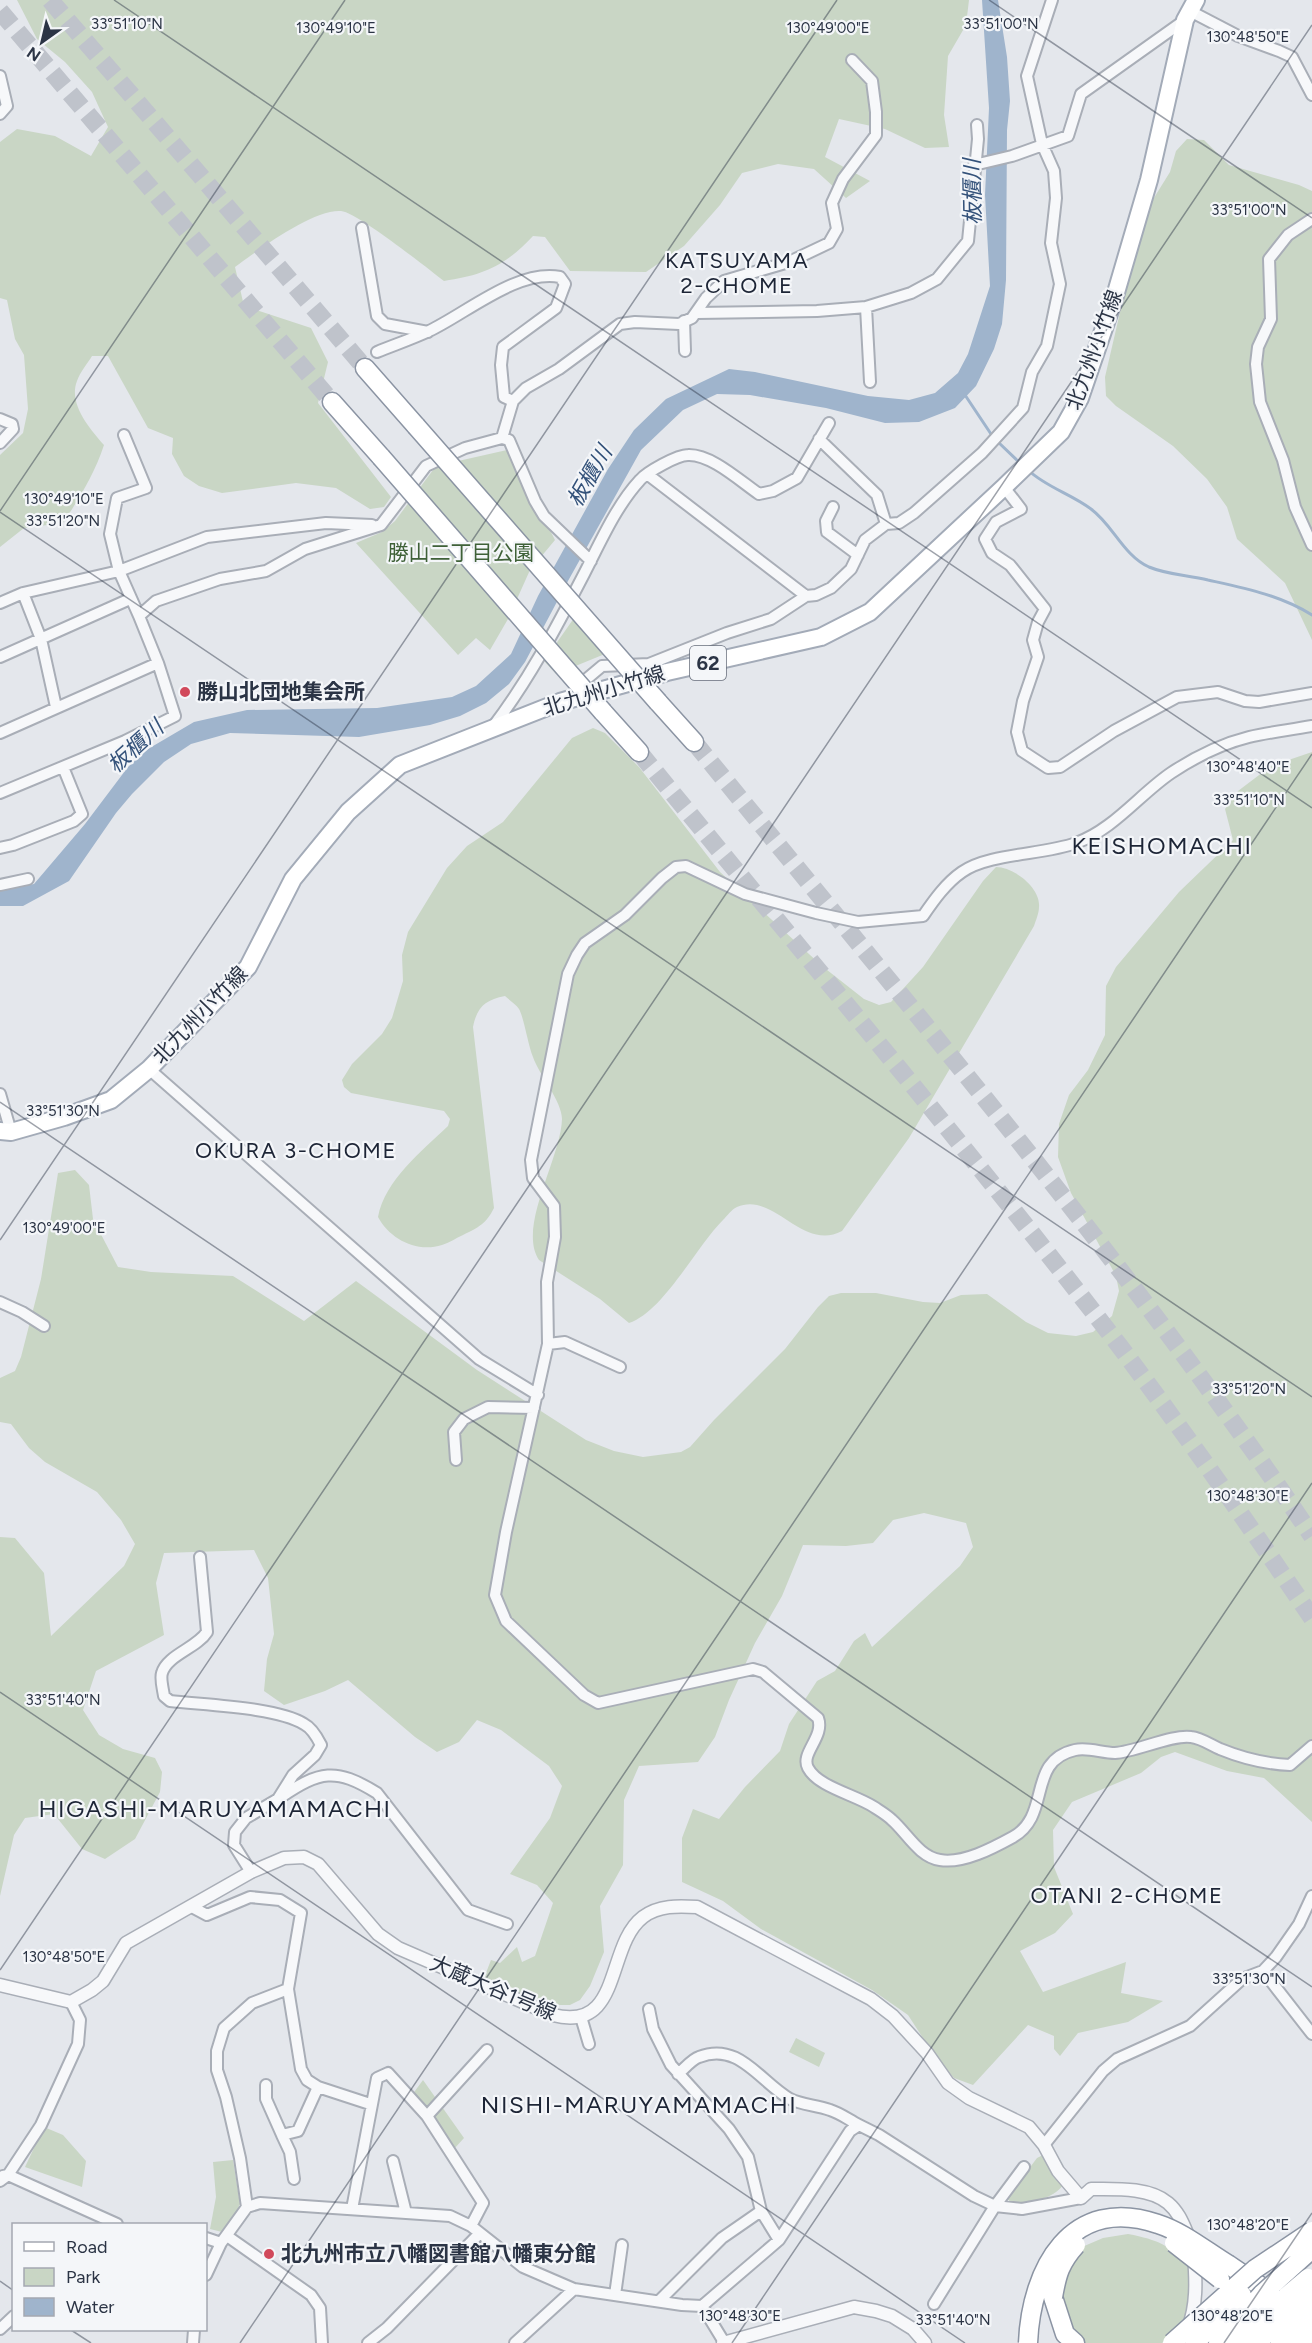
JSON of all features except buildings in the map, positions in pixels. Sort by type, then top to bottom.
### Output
[{"type":"highway","points":[[365,368],[694,742]]},
{"type":"highway","points":[[332,402],[639,752]]},
{"type":"highway","points":[[1028,2343],[1031,2308],[1037,2285],[1048,2260],[1073,2232],[1088,2223],[1124,2218],[1142,2219],[1173,2230],[1224,2272],[1312,2336]]},
{"type":"highway","points":[[1064,2343],[1053,2324],[1053,2297],[1057,2276],[1064,2259],[1079,2242],[1104,2228],[1127,2227],[1156,2234],[1312,2321]]},
{"type":"highway","points":[[1172,2343],[1255,2269],[1312,2230]]},
{"type":"highway","points":[[1218,2343],[1262,2294],[1312,2248]]},
{"type":"highway","points":[[1195,2343],[1248,2289],[1312,2254]]},
{"type":"highway","points":[[1237,2343],[1275,2306],[1311,2281]]},
{"type":"highway","points":[[1257,2343],[1311,2281]]},
{"type":"highway","points":[[1053,2297],[1065,2334],[1075,2343]]},
{"type":"highway","points":[[1280,2343],[1312,2311]]},
{"type":"highway","points":[[1299,2343],[1312,2330]]},
{"type":"main road","name":"北九州小竹線","points":[[5,1132],[64,1117],[111,1100],[149,1069],[248,967],[293,879],[348,812],[400,765],[560,702],[667,672],[821,637],[870,612],[1004,488],[1061,432],[1080,398],[1115,296],[1149,180],[1190,10]]},
{"type":"street","points":[[560,702],[602,666],[649,664],[727,633],[771,619],[806,596],[816,595],[831,588],[851,569],[865,540],[886,524],[899,524],[914,513],[982,453],[1023,408],[1032,372],[1047,346],[1060,284],[1051,243],[1056,198],[1054,171],[1042,144],[1027,76],[1052,0]]},
{"type":"street","points":[[974,165],[1012,156],[1068,136],[1081,94],[1190,10],[1238,36],[1292,57],[1312,95]]},
{"type":"street","points":[[502,438],[513,401],[526,388],[559,369],[620,324],[635,322],[679,324],[697,313],[706,298],[724,281],[789,262],[829,243],[837,229],[832,203],[843,179],[876,135],[872,81],[852,60]]},
{"type":"street","points":[[0,76],[7,106],[0,114]]},
{"type":"street","points":[[697,313],[817,311],[866,307],[911,293],[937,279],[968,241],[978,139],[977,125]]},
{"type":"street","points":[[1312,219],[1288,235],[1269,259],[1271,319],[1258,347],[1256,364],[1260,402],[1283,460],[1295,507],[1312,545]]},
{"type":"street","points":[[362,228],[377,316],[385,324],[428,332]]},
{"type":"street","points":[[377,352],[428,332],[519,281],[548,274],[560,277],[565,284],[556,308],[503,347],[501,365],[504,397],[513,401]]},
{"type":"street","points":[[866,307],[870,382]]},
{"type":"street","points":[[684,321],[685,351]]},
{"type":"street","points":[[0,419],[12,424],[14,429],[0,443]]},
{"type":"street","points":[[492,728],[515,698],[544,650],[589,559],[640,480],[647,474],[687,455],[707,458],[759,494],[773,491],[797,478],[829,423]]},
{"type":"street","points":[[0,793],[125,741],[176,716],[158,663],[119,571],[110,534],[117,498],[146,488],[124,435]]},
{"type":"street","points":[[139,615],[156,601],[220,579],[266,571],[305,549],[381,525],[426,466],[465,448],[502,438],[509,440],[535,501],[544,516],[562,536],[589,559]]},
{"type":"street","points":[[819,440],[877,495],[886,524]]},
{"type":"street","points":[[647,474],[806,596]]},
{"type":"street","points":[[1004,488],[1021,509],[996,522],[985,539],[992,553],[1010,565],[1045,609],[1038,622],[1033,640],[1038,657],[1023,701],[1017,732],[1023,751],[1048,768],[1060,766],[1114,731],[1177,697],[1218,692],[1245,701],[1259,702],[1312,693]]},
{"type":"street","points":[[833,507],[826,521],[827,532],[858,555]]},
{"type":"street","points":[[0,603],[23,592],[119,571],[207,537],[326,523],[381,525]]},
{"type":"street","points":[[23,592],[41,639],[56,707]]},
{"type":"street","points":[[0,657],[130,599]]},
{"type":"street","points":[[0,732],[158,663]]},
{"type":"street","points":[[1312,726],[1251,736],[1195,758],[1170,774],[1096,833],[1076,843],[1024,856],[1005,858],[963,870],[939,894],[923,916],[858,922],[745,894],[686,866],[676,867],[625,915],[585,943],[568,974],[531,1160],[533,1178],[554,1206],[555,1237],[547,1282],[548,1344],[506,1532],[495,1595],[506,1621],[584,1695],[598,1703],[753,1668],[763,1672],[818,1718],[821,1725],[819,1733],[806,1759],[807,1767],[814,1775],[826,1784],[862,1799],[892,1820],[912,1843],[933,1858],[942,1860],[966,1858],[1015,1836],[1025,1827],[1035,1812],[1044,1773],[1051,1762],[1076,1749],[1116,1753],[1189,1736],[1222,1750],[1271,1764],[1290,1765],[1312,1746]]},
{"type":"street","points":[[0,848],[74,821],[82,814],[63,767]]},
{"type":"street","points":[[0,885],[28,879]]},
{"type":"street","points":[[149,1069],[479,1359],[538,1395]]},
{"type":"street","points":[[0,1094],[5,1132]]},
{"type":"street","points":[[0,1302],[44,1326]]},
{"type":"street","points":[[548,1344],[565,1342],[620,1367]]},
{"type":"street","points":[[456,1460],[454,1432],[464,1419],[488,1407],[534,1408]]},
{"type":"street","points":[[200,1557],[207,1632],[203,1639],[167,1663],[162,1673],[164,1696],[170,1701],[272,1713],[305,1724],[316,1735],[321,1745],[315,1755],[293,1775],[278,1799]]},
{"type":"street","points":[[251,1872],[234,1845],[235,1832],[246,1818],[308,1780],[336,1774],[359,1782],[376,1793],[468,1910],[507,1924]]},
{"type":"street","name":"大蔵大谷1号線","points":[[71,2002],[103,1981],[126,1943],[251,1872],[284,1858],[304,1857],[318,1864],[378,1934],[398,1948],[553,2015],[566,2018],[581,2017],[592,2011],[602,2000],[630,1931],[643,1917],[658,1909],[697,1907],[871,1999],[893,2016],[927,2053],[948,2083],[969,2098],[1029,2127],[1044,2145],[1058,2171],[1082,2198]]},
{"type":"street","points":[[1044,2145],[1103,2071],[1117,2059],[1190,2026],[1242,1979],[1263,1971],[1276,1957],[1299,1924],[1312,1896]]},
{"type":"street","points":[[192,1907],[207,1915],[250,1898],[280,1900],[301,1913],[288,1989],[301,2069],[308,2080],[318,2087],[370,2104]]},
{"type":"street","points":[[1263,1971],[1312,2034]]},
{"type":"street","points":[[0,1985],[71,2002],[80,2020],[78,2044],[41,2125],[3,2177],[109,2223]]},
{"type":"street","points":[[247,2207],[240,2158],[226,2097],[217,2070],[217,2051],[224,2028],[252,2002],[288,1989]]},
{"type":"street","points":[[649,2009],[653,2030],[678,2074],[729,2129],[748,2157],[761,2211],[779,2240]]},
{"type":"street","points":[[581,2017],[589,2044]]},
{"type":"street","points":[[427,2116],[487,2050]]},
{"type":"street","points":[[678,2074],[698,2057],[719,2052],[729,2054],[745,2062],[774,2089],[793,2101],[832,2110],[879,2135],[974,2196],[995,2206],[1022,2209],[1082,2198],[1091,2189],[1119,2189],[1145,2193],[1168,2202],[1180,2216],[1192,2246],[1196,2277],[1192,2317],[1182,2343]]},
{"type":"street","points":[[352,2209],[376,2078],[388,2073],[427,2116],[483,2203],[475,2230],[387,2328],[368,2343]]},
{"type":"street","points":[[266,2085],[266,2099],[290,2152],[294,2179]]},
{"type":"street","points":[[282,2135],[298,2131],[318,2087]]},
{"type":"street","points":[[207,2273],[224,2240],[247,2207],[260,2203],[352,2209],[450,2216],[475,2230],[524,2267],[574,2289],[682,2306],[702,2306],[779,2240],[850,2131],[859,2125]]},
{"type":"street","points":[[393,2161],[406,2213]]},
{"type":"street","points":[[934,2304],[995,2206],[1024,2167]]},
{"type":"street","points":[[659,2301],[722,2238],[761,2211]]},
{"type":"street","points":[[207,2238],[224,2240],[311,2295],[320,2308],[322,2343]]},
{"type":"street","points":[[615,2295],[622,2245]]},
{"type":"street","points":[[515,2343],[574,2289]]},
{"type":"street","points":[[702,2306],[723,2343],[854,2307],[892,2316],[913,2329],[925,2343]]},
{"type":"street","points":[[0,2329],[12,2318]]},
{"type":"green space","points":[[17,0],[969,0],[966,25],[948,56],[944,115],[949,147],[925,148],[885,129],[839,119],[825,157],[870,181],[846,198],[814,169],[778,164],[742,173],[720,205],[684,246],[646,272],[570,271],[545,237],[533,236],[513,255],[493,268],[471,276],[444,281],[376,230],[341,211],[329,212],[301,223],[235,267],[244,306],[311,328],[328,362],[318,403],[391,497],[384,507],[370,509],[336,488],[296,483],[222,493],[199,486],[184,476],[172,454],[173,438],[148,428],[108,356],[92,356],[78,378],[75,390],[75,398],[82,416],[104,445],[91,476],[63,523],[24,528],[0,547],[0,455],[23,433],[28,409],[24,355],[15,339],[7,300],[0,298],[0,142],[17,129],[55,136],[91,156],[108,127],[92,92],[65,62],[37,39]]},
{"type":"green space","points":[[1187,139],[1204,140],[1229,165],[1299,185],[1312,191],[1312,640],[1285,583],[1237,539],[1227,507],[1207,479],[1173,446],[1116,406],[1106,396],[1105,377],[1121,308],[1152,201],[1170,172],[1176,151]]},
{"type":"green space","name":"勝山二丁目公園","points":[[507,450],[555,540],[530,570],[508,619],[490,650],[476,638],[458,655],[356,543],[382,532],[395,521],[436,466]]},
{"type":"green space","points":[[581,608],[622,647],[556,674],[544,661]]},
{"type":"green space","points":[[593,728],[605,733],[639,767],[720,872],[822,966],[864,999],[879,1005],[891,1002],[923,967],[983,881],[996,867],[1011,871],[1025,880],[1036,893],[1039,907],[1034,926],[909,1138],[842,1231],[828,1235],[814,1234],[763,1207],[750,1204],[737,1207],[713,1232],[667,1293],[642,1317],[629,1323],[600,1299],[539,1260],[534,1246],[533,1230],[536,1211],[555,1153],[562,1119],[558,1104],[533,1057],[521,1013],[505,996],[487,1002],[477,1014],[473,1027],[494,1208],[488,1218],[473,1230],[447,1243],[432,1247],[413,1245],[389,1232],[378,1217],[388,1191],[416,1156],[448,1126],[450,1119],[444,1111],[351,1093],[344,1087],[342,1080],[352,1064],[382,1034],[392,1018],[403,981],[402,955],[408,932],[447,868],[467,846],[503,822],[572,738]]},
{"type":"green space","points":[[1312,752],[1312,1822],[1264,1778],[1227,1771],[1175,1752],[1161,1757],[1141,1773],[1072,1802],[1053,1830],[1054,1867],[1073,1914],[1055,1933],[1020,1951],[1043,1992],[1126,1962],[1121,1993],[1163,2001],[1128,2022],[1078,2033],[1060,2056],[1054,2049],[1054,2036],[1028,2025],[973,2085],[954,2078],[934,2055],[908,2015],[872,1990],[761,1929],[723,1901],[682,1882],[682,1838],[693,1809],[719,1819],[745,1787],[780,1751],[789,1724],[817,1681],[835,1671],[854,1641],[865,1633],[872,1647],[960,1566],[973,1547],[966,1523],[924,1513],[893,1520],[873,1543],[846,1546],[803,1545],[782,1596],[755,1643],[715,1737],[698,1762],[639,1766],[624,1800],[623,1865],[600,1906],[604,1952],[590,1986],[580,2000],[570,2005],[554,2005],[529,1999],[484,1978],[491,1960],[500,1963],[517,1947],[522,1962],[535,1956],[553,1903],[537,1885],[510,1874],[550,1818],[562,1786],[549,1766],[501,1730],[477,1720],[459,1742],[437,1752],[415,1737],[348,1680],[325,1691],[284,1705],[264,1691],[267,1659],[274,1634],[268,1578],[254,1550],[164,1553],[156,1583],[164,1635],[96,1671],[83,1710],[99,1735],[123,1749],[155,1758],[162,1772],[160,1792],[135,1839],[105,1859],[82,1849],[54,1814],[25,1818],[14,1835],[0,1896],[0,1537],[15,1538],[44,1573],[51,1636],[124,1566],[135,1544],[121,1520],[97,1492],[45,1462],[29,1448],[11,1424],[0,1422],[0,1378],[15,1371],[21,1357],[41,1279],[58,1173],[75,1170],[89,1185],[93,1219],[118,1267],[151,1272],[233,1276],[304,1321],[356,1281],[477,1370],[586,1440],[614,1451],[643,1457],[681,1452],[690,1447],[785,1349],[829,1296],[841,1293],[876,1293],[940,1303],[961,1295],[987,1294],[1026,1322],[1048,1333],[1076,1336],[1093,1332],[1112,1316],[1119,1291],[1116,1276],[1071,1193],[1058,1157],[1059,1124],[1069,1095],[1088,1070],[1105,1035],[1106,986],[1116,967],[1179,892],[1233,840],[1225,809],[1238,791],[1271,766]]},
{"type":"green space","points":[[796,2038],[825,2053],[819,2067],[789,2052]]},
{"type":"green space","points":[[423,2080],[464,2138],[454,2149],[432,2117],[412,2095]]},
{"type":"green space","points":[[44,2127],[63,2135],[86,2161],[82,2187],[25,2167]]},
{"type":"green space","points":[[1043,2155],[1063,2185],[1047,2197],[1012,2204],[1007,2198],[1037,2158]]},
{"type":"green space","points":[[233,2160],[240,2204],[226,2233],[210,2229],[216,2197],[213,2162]]},
{"type":"green space","points":[[1128,2234],[1163,2244],[1191,2267],[1187,2323],[1162,2343],[1085,2343],[1077,2337],[1061,2309],[1062,2281],[1082,2247],[1103,2238]]},
{"type":"water","points":[[982,0],[998,0],[1007,57],[1010,101],[1007,130],[1006,280],[1002,324],[994,349],[976,386],[955,408],[919,422],[885,423],[826,408],[750,395],[717,394],[683,410],[641,450],[525,662],[509,684],[486,703],[460,716],[430,725],[359,737],[230,733],[191,744],[164,762],[132,794],[116,813],[69,881],[23,906],[0,906],[0,890],[34,884],[85,824],[128,767],[148,749],[194,722],[247,710],[377,708],[452,697],[476,686],[511,654],[538,596],[608,469],[634,430],[666,399],[729,369],[755,372],[868,396],[909,400],[935,393],[958,373],[968,354],[990,286],[985,195],[989,108]]},
{"type":"waterway","points":[[965,395],[993,437]]},
{"type":"waterway","points":[[997,441],[1021,464]]},
{"type":"waterway","points":[[1028,470],[1091,509],[1106,523],[1125,548],[1149,567],[1262,593],[1287,602],[1312,615]]},
{"type":"tunnel","points":[[50,0],[365,368]]},
{"type":"tunnel","points":[[0,11],[332,402]]},
{"type":"tunnel","points":[[694,742],[933,1034],[1090,1231],[1241,1433],[1312,1536]]},
{"type":"tunnel","points":[[639,752],[943,1122],[1062,1272],[1170,1414],[1312,1618]]},
{"type":"place","name":"勝山北団地集会所","points":[[185,692]]},
{"type":"place","name":"北九州市立八幡図書館八幡東分館","points":[[269,2254]]},
{"type":"district","name":"KATSUYAMA 2-CHOME","points":[[737,272]]},
{"type":"district","name":"KEISHOMACHI","points":[[1162,846]]},
{"type":"district","name":"OKURA 3-CHOME","points":[[296,1150]]},
{"type":"district","name":"HIGASHI-MARUYAMAMACHI","points":[[215,1809]]},
{"type":"district","name":"OTANI 2-CHOME","points":[[1127,1895]]},
{"type":"district","name":"NISHI-MARUYAMAMACHI","points":[[639,2105]]},
{"type":"water label","name":"板櫃川","points":[[972,192]]},
{"type":"water label","name":"板櫃川","points":[[589,476]]},
{"type":"water label","name":"板櫃川","points":[[135,746]]}]
